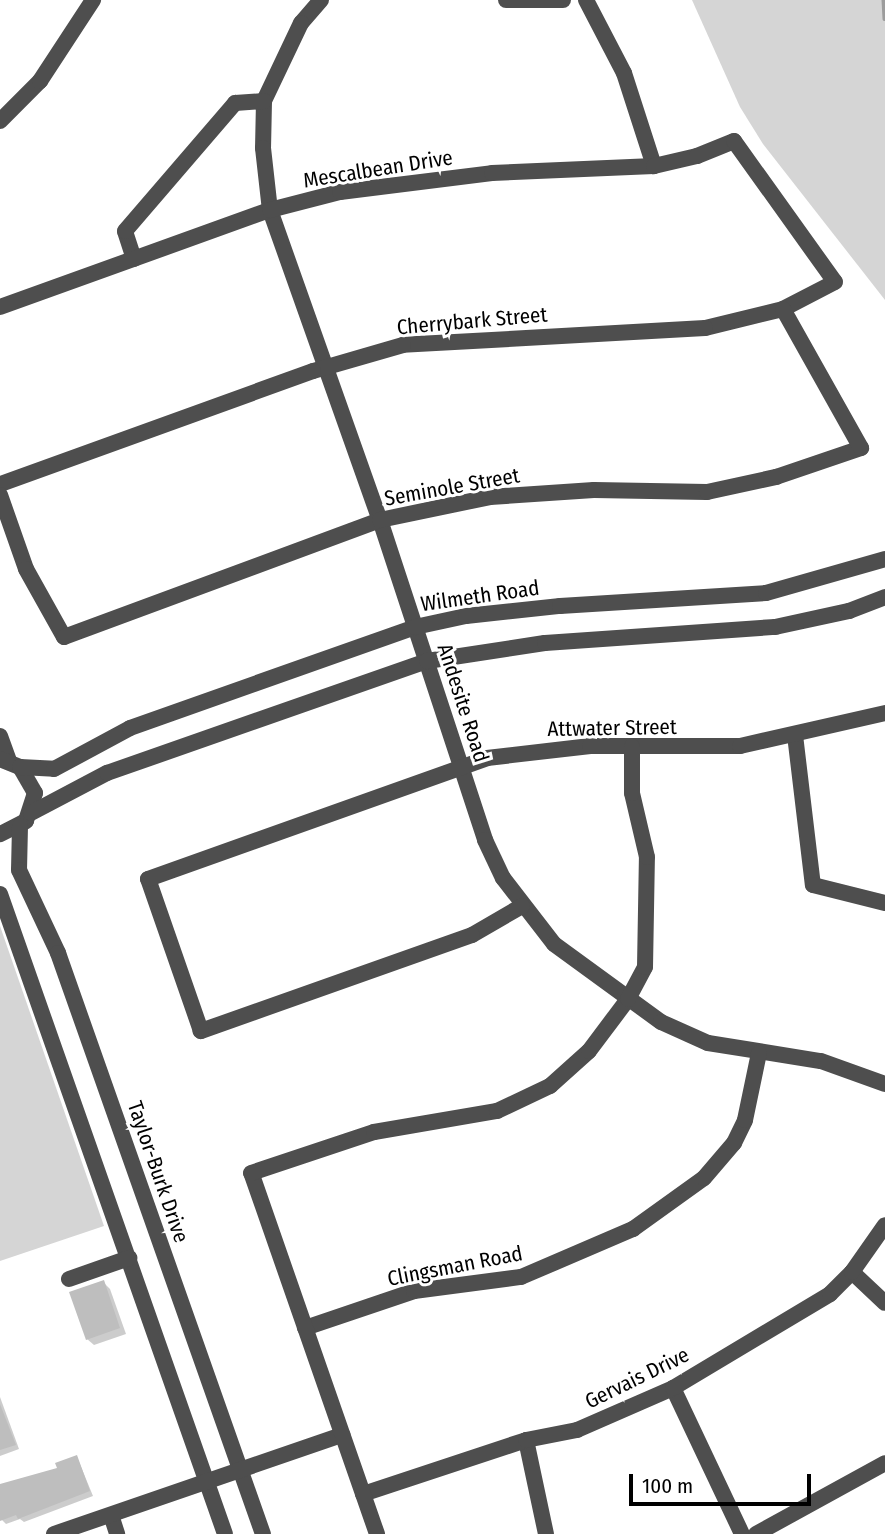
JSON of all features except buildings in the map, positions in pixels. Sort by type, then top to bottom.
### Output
[{"type":"street","points":[[0,121],[40,82],[93,0]]},
{"type":"street","name":"Andesite Road","points":[[321,0],[300,23],[264,101],[262,148],[270,210],[380,520],[485,840],[522,906],[554,944],[661,1022],[708,1043],[821,1061],[885,1084]]},
{"type":"street","points":[[506,0],[563,0]]},
{"type":"street","points":[[586,0],[624,73],[654,166]]},
{"type":"street","points":[[134,259],[125,231],[235,103],[264,101]]},
{"type":"street","name":"Mescalbean Drive","points":[[0,307],[270,210],[340,192],[492,173],[654,166],[697,156],[734,141],[835,282]]},
{"type":"street","name":"Cherrybark Street","points":[[0,484],[324,368],[403,345],[705,328],[783,309],[835,282]]},
{"type":"street","name":"Seminole Street","points":[[0,495],[26,569],[64,637],[380,520],[490,497],[594,490],[708,492],[776,477],[860,448],[783,309]]},
{"type":"street","name":"Wilmeth Road","points":[[10,762],[54,769],[130,728],[415,627],[546,608],[766,593],[885,559]]},
{"type":"street","points":[[0,834],[20,826],[31,813],[107,773],[427,661],[545,643],[775,627],[849,611],[885,597]]},
{"type":"street","name":"Attwater Street","points":[[522,906],[472,935],[201,1031],[148,878],[461,765],[556,748],[740,746],[885,713]]},
{"type":"street","points":[[795,735],[813,885],[885,903]]},
{"type":"street","points":[[0,736],[10,762],[35,793],[31,813]]},
{"type":"street","points":[[377,1534],[251,1173],[374,1132],[476,1117],[513,1105],[568,1070],[628,999],[645,967],[648,944],[648,857],[632,793],[632,747]]},
{"type":"street","name":"Taylor-Burk Drive","points":[[20,826],[19,870],[58,953],[263,1534]]},
{"type":"street","points":[[0,894],[225,1534]]},
{"type":"street","name":"Clingsman Road","points":[[305,1328],[414,1291],[521,1277],[633,1229],[704,1178],[734,1143],[745,1120],[760,1053]]},
{"type":"street","name":"Gervais Drive","points":[[363,1494],[526,1440],[577,1430],[673,1388],[830,1294],[852,1272],[885,1225]]},
{"type":"street","points":[[69,1279],[129,1258]]},
{"type":"street","points":[[852,1272],[885,1303]]},
{"type":"street","points":[[673,1388],[742,1534]]},
{"type":"street","points":[[54,1534],[342,1435]]},
{"type":"street","points":[[526,1440],[546,1534]]},
{"type":"street","points":[[756,1534],[885,1464]]},
{"type":"street","points":[[111,1515],[117,1534]]},
{"type":"shaded area","points":[[692,0],[885,0],[885,300],[763,144],[740,107]]},
{"type":"shaded area","points":[[0,926],[104,1226],[0,1261]]},
{"type":"waterway","points":[[884,0],[885,19]]}]
